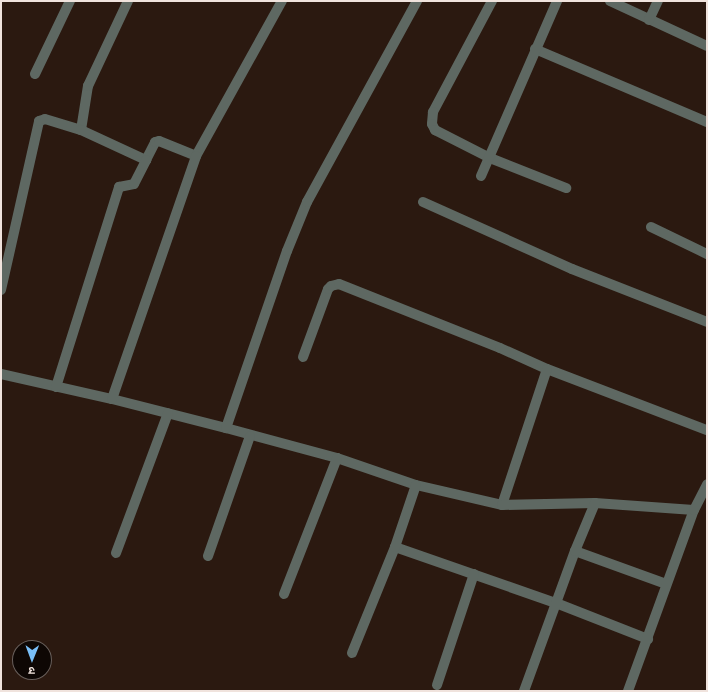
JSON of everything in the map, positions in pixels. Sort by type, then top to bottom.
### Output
[{"type":"street","points":[[35,74],[70,1]]},
{"type":"street","points":[[81,130],[88,86],[128,1]]},
{"type":"street","points":[[112,398],[196,156],[282,1]]},
{"type":"street","points":[[226,428],[287,251],[308,202],[417,1]]},
{"type":"street","points":[[492,1],[434,112],[432,124],[435,130],[490,158],[566,188]]},
{"type":"street","points":[[481,176],[490,158],[535,48],[557,1]]},
{"type":"street","points":[[610,1],[707,46]]},
{"type":"street","points":[[649,20],[658,1]]},
{"type":"street","points":[[535,48],[707,122]]},
{"type":"street","points":[[1,290],[37,124],[45,119],[81,130],[146,160]]},
{"type":"street","points":[[56,387],[119,187],[134,184],[155,142],[159,141],[196,156]]},
{"type":"street","points":[[423,202],[572,269],[707,322]]},
{"type":"street","points":[[651,227],[707,254]]},
{"type":"street","points":[[304,357],[328,289],[331,286],[339,284],[500,348],[547,369],[707,430]]},
{"type":"street","points":[[502,505],[547,369]]},
{"type":"street","points":[[1,374],[112,398],[337,458],[416,485],[502,505],[595,503],[694,510]]},
{"type":"street","points":[[116,553],[168,413]]},
{"type":"street","points":[[208,556],[250,436]]},
{"type":"street","points":[[284,594],[337,458]]},
{"type":"street","points":[[628,691],[694,510],[707,484]]},
{"type":"street","points":[[352,653],[395,547],[416,485]]},
{"type":"street","points":[[524,691],[575,551],[595,503]]},
{"type":"street","points":[[395,547],[556,603],[648,639]]},
{"type":"street","points":[[575,551],[666,584]]},
{"type":"street","points":[[437,685],[474,574]]}]
